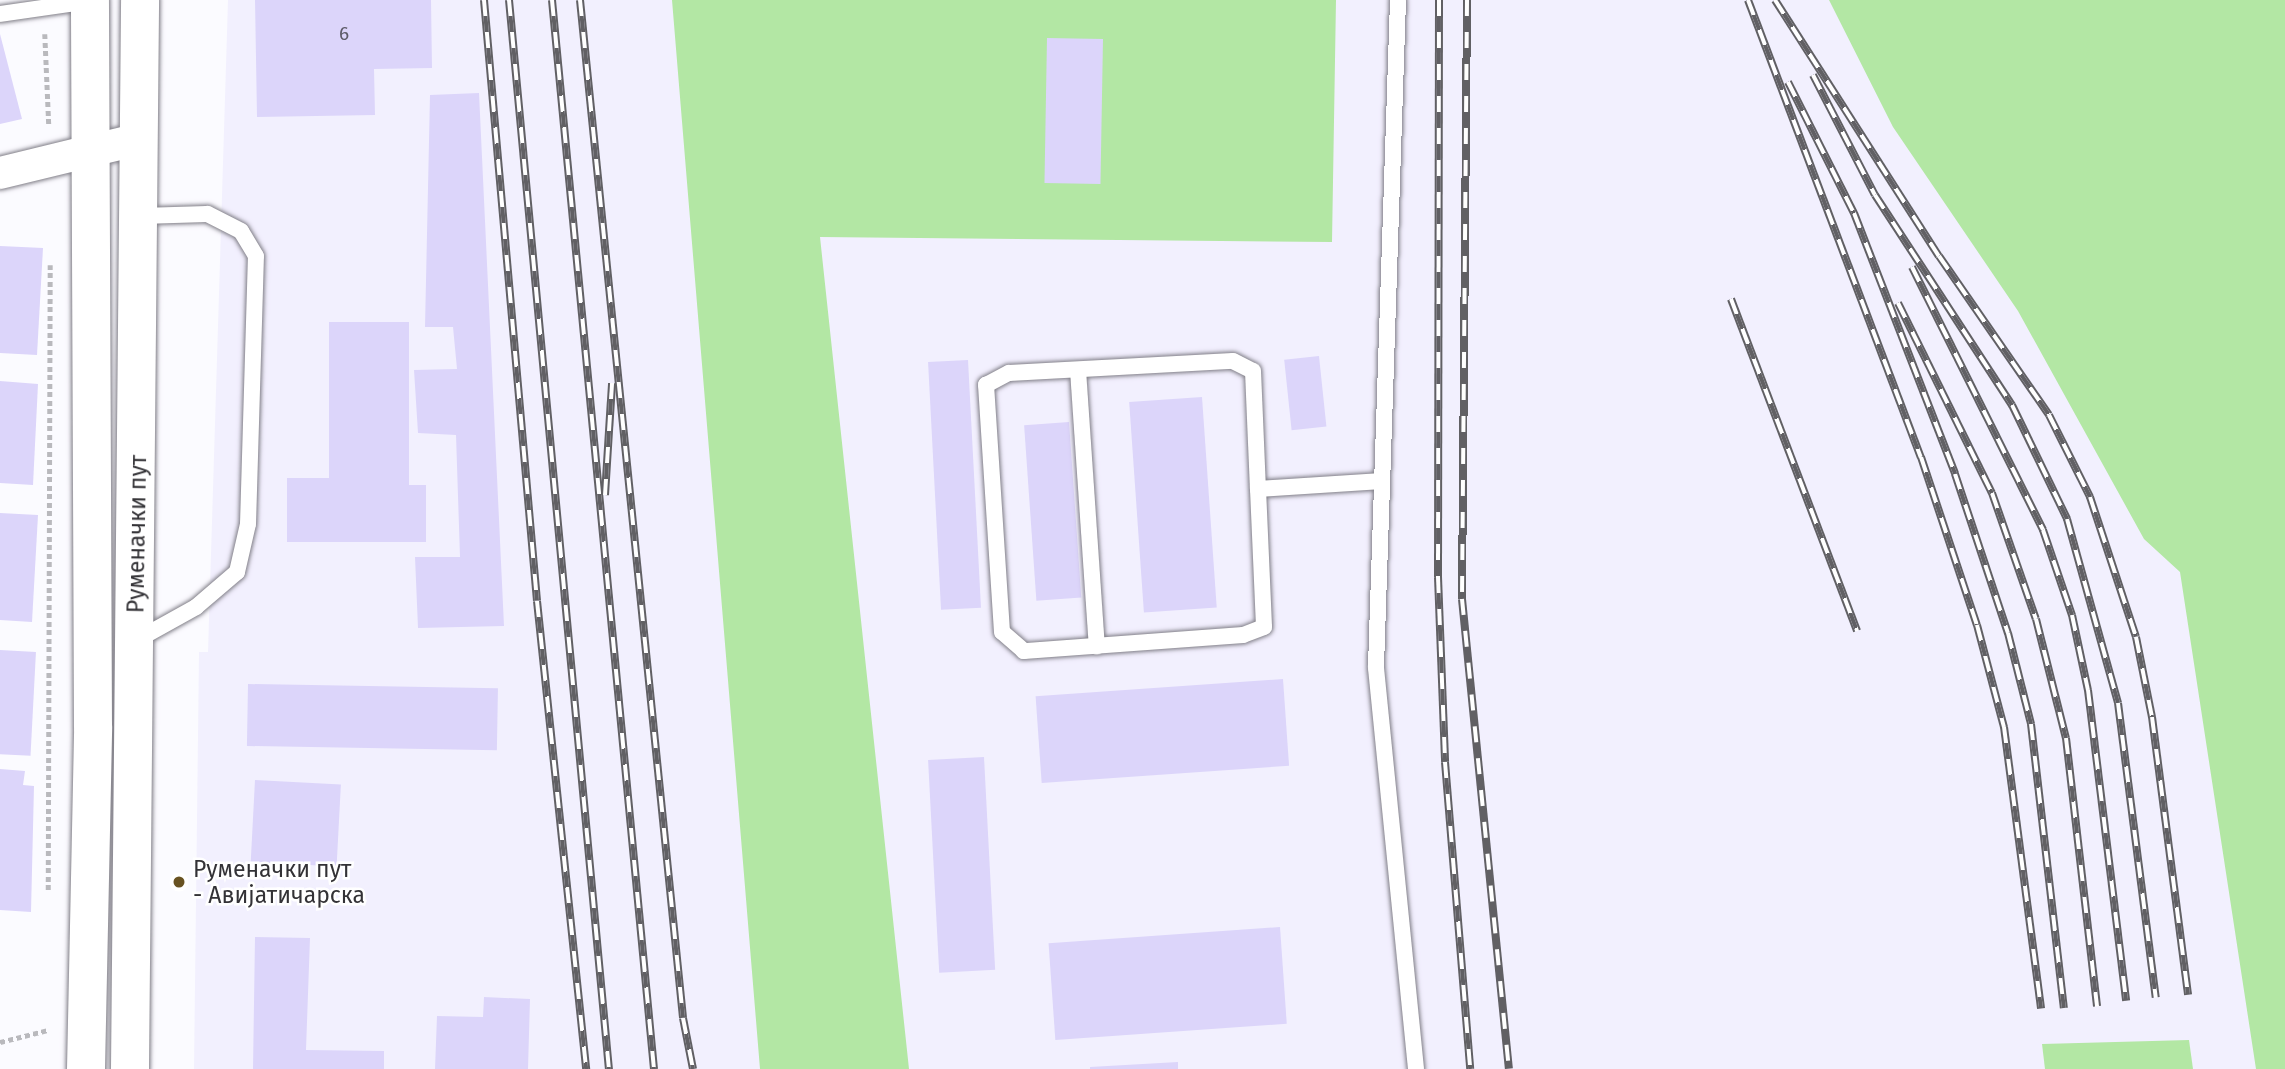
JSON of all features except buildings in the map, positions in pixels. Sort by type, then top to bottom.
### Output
[{"type":"main road","name":"Руменачки пут","points":[[130,1069],[141,216],[140,0]]},
{"type":"main road","name":"Руменачки пут","points":[[86,1069],[93,727],[90,1]]},
{"type":"street","points":[[0,173],[139,139]]},
{"type":"lane","points":[[1398,0],[1376,668],[1416,1069]]},
{"type":"lane","points":[[0,14],[90,1]]},
{"type":"lane","points":[[135,641],[196,607],[237,572],[248,524],[256,256],[242,231],[207,214],[141,216]]},
{"type":"lane","points":[[1233,361],[1253,370],[1258,489],[1264,627],[1243,635],[1024,651],[1002,632],[986,385],[1009,373],[1233,361]]},
{"type":"lane","points":[[1078,370],[1097,646]]},
{"type":"lane","points":[[1258,489],[1382,481]]},
{"type":"path","points":[[44,8],[50,160]]},
{"type":"path","points":[[48,905],[50,257]]},
{"type":"path","points":[[48,1016],[48,1043]]},
{"type":"path","points":[[0,1042],[48,1030]]},
{"type":"shaded area","points":[[228,0],[2285,0],[2285,1069],[194,1069],[199,652],[208,652]]},
{"type":"green space","points":[[672,0],[1336,0],[1332,242],[820,237],[909,1069],[760,1069]]},
{"type":"green space","points":[[1829,0],[2285,0],[2285,1069],[2256,1069],[2180,572],[2144,539],[2018,311],[1893,127]]},
{"type":"green space","points":[[2189,1040],[2193,1069],[2045,1069],[2042,1044]]},
{"type":"railway","points":[[484,0],[537,601],[586,1069]]},
{"type":"railway","points":[[509,0],[609,1069]]},
{"type":"railway","points":[[552,0],[654,1069]]},
{"type":"railway","points":[[580,0],[683,1018],[693,1069]]},
{"type":"railway","points":[[1439,0],[1438,577],[1445,762],[1470,1069]]},
{"type":"railway","points":[[1467,0],[1462,599],[1509,1069]]},
{"type":"railway","points":[[1748,0],[1921,457],[1977,625],[2004,727],[2041,1009]]},
{"type":"railway","points":[[1775,0],[1939,256],[2049,415],[2090,497],[2136,637],[2152,717],[2188,995]]},
{"type":"railway","points":[[1813,75],[1875,195],[2012,405],[2067,519],[2118,703],[2156,998]]},
{"type":"railway","points":[[1788,82],[1854,213],[1955,474],[2008,633],[2031,724],[2064,1008]]},
{"type":"railway","points":[[1912,267],[2043,530],[2072,615],[2088,690],[2126,1001]]},
{"type":"railway","points":[[1731,299],[1857,631]]},
{"type":"railway","points":[[1898,303],[1992,493],[2036,619],[2066,738],[2097,1006]]},
{"type":"railway","points":[[605,495],[612,383]]},
{"type":"place","name":"Руменачки пут - Авијатичарска","points":[[179,882]]}]
